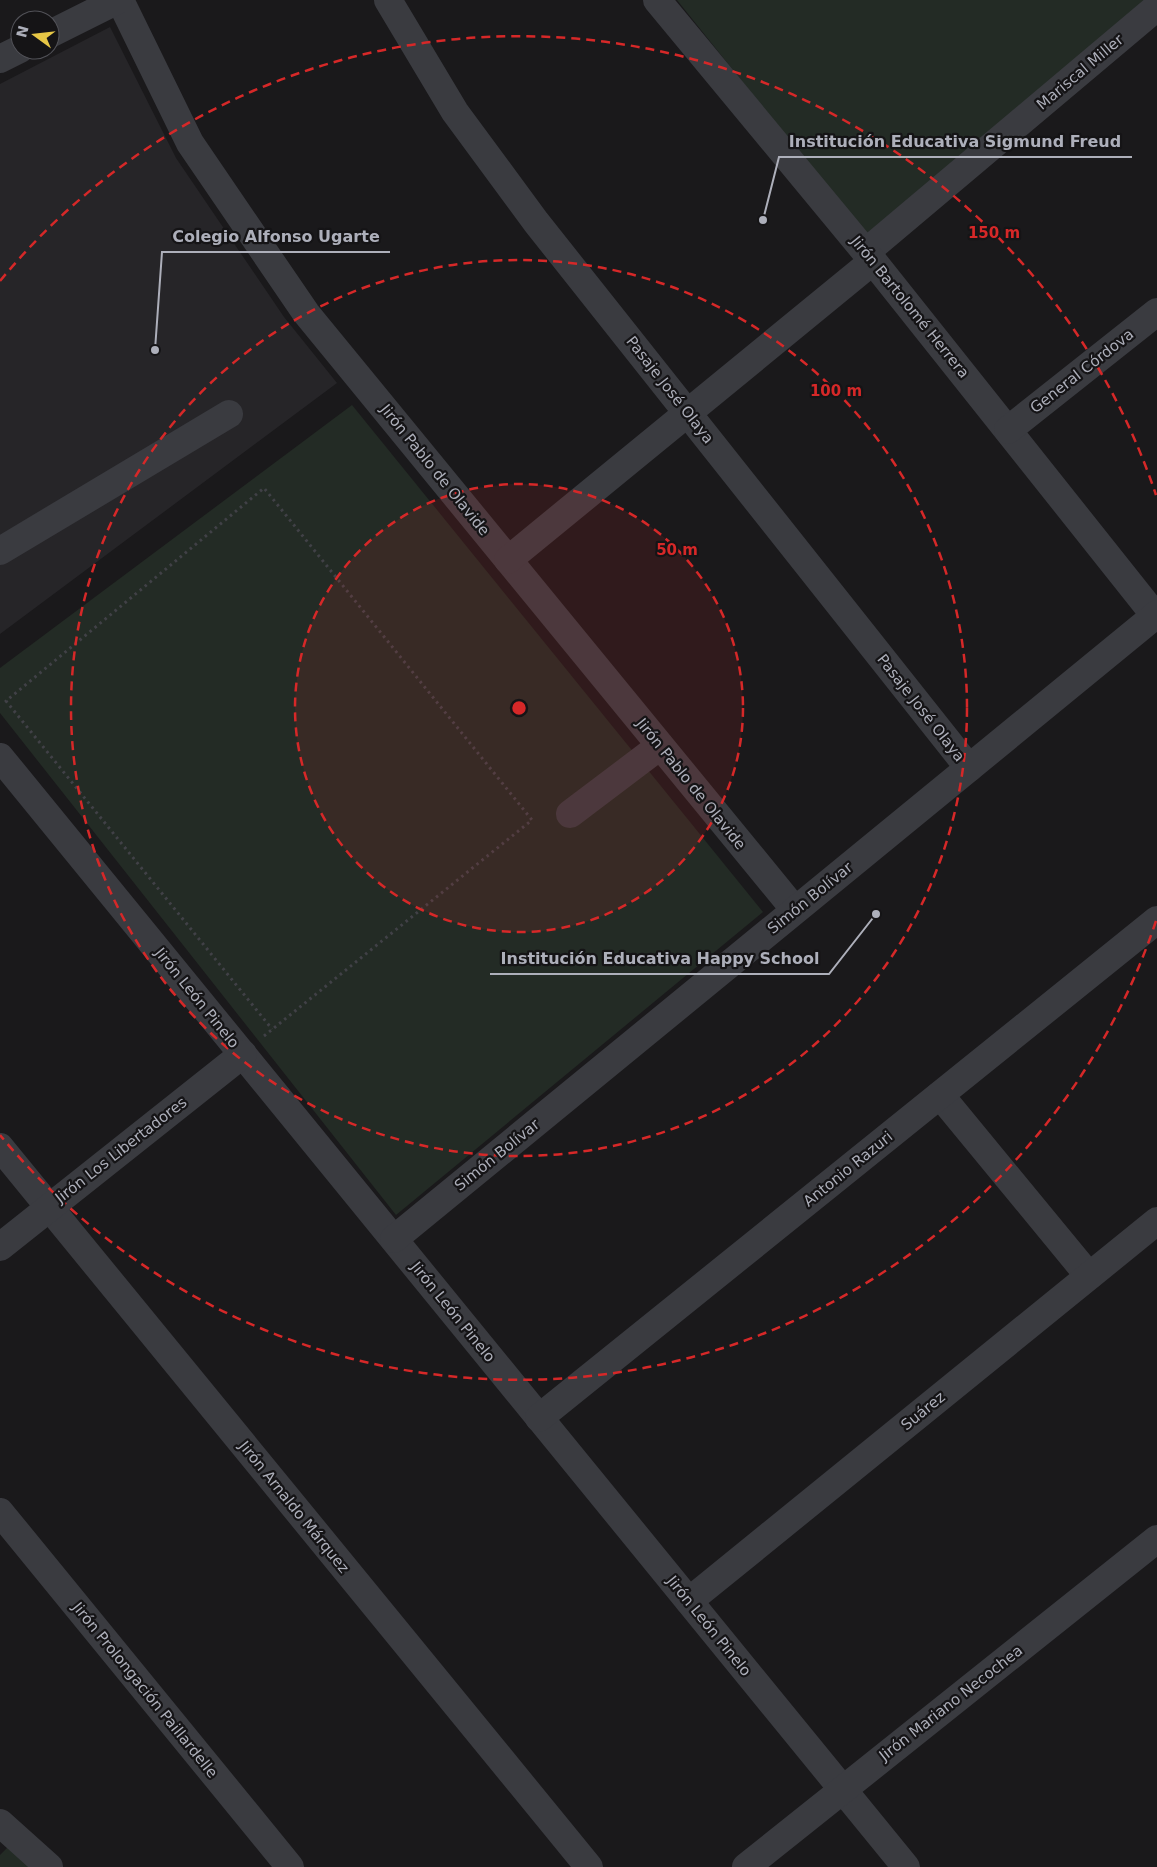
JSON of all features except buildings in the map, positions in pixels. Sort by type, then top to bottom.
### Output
[{"type":"street","points":[[60,29],[119,0]]},
{"type":"street","name":"Jirón Pablo de Olavide","points":[[119,0],[190,143],[306,313],[795,910]]},
{"type":"street","name":"Pasaje José Olaya","points":[[388,0],[455,112],[536,222],[969,768]]},
{"type":"street","name":"Jirón Bartolomé Herrera","points":[[657,0],[870,256],[1156,616]]},
{"type":"street","name":"Mariscal Miller","points":[[508,560],[688,413],[1157,7]]},
{"type":"street","name":"General Córdova","points":[[1008,430],[1157,312]]},
{"type":"street","points":[[0,551],[229,414]]},
{"type":"street","name":"Simón Bolívar","points":[[394,1239],[1156,616]]},
{"type":"street","points":[[570,814],[660,746]]},
{"type":"street","name":"Jirón León Pinelo","points":[[0,757],[906,1867]]},
{"type":"street","name":"Antonio Razuri","points":[[539,1418],[1157,920]]},
{"type":"street","name":"Jirón Los Libertadores","points":[[0,1247],[243,1054]]},
{"type":"street","points":[[940,1095],[1089,1276]]},
{"type":"street","name":"Jirón Arnaldo Márquez","points":[[0,1147],[589,1867]]},
{"type":"street","name":"Suárez","points":[[689,1601],[1157,1221]]},
{"type":"street","name":"Jirón Prolongación Paillardelle","points":[[0,1512],[290,1867]]},
{"type":"street","name":"Jirón Mariano Necochea","points":[[746,1867],[1157,1539]]},
{"type":"street","points":[[0,1823],[20,1855],[48,1867]]},
{"type":"path","points":[[243,1054],[532,820],[264,488],[6,701],[272,1029]]},
{"type":"shaded area","points":[[677,0],[1148,0],[865,235]]},
{"type":"shaded area","points":[[110,27],[176,158],[284,317],[337,383],[0,634],[0,84],[46,60],[60,60],[60,53]]},
{"type":"shaded area","points":[[352,405],[763,912],[396,1215],[0,713],[0,668]]},
{"type":"shaded area","points":[[12,1843],[38,1867],[0,1867],[0,1855]]},
{"type":"place","name":"Institución Educativa Sigmund Freud","points":[[763,220]]},
{"type":"place","name":"Colegio Alfonso Ugarte","points":[[155,350]]},
{"type":"place","name":"Institución Educativa Happy School","points":[[876,914]]}]
